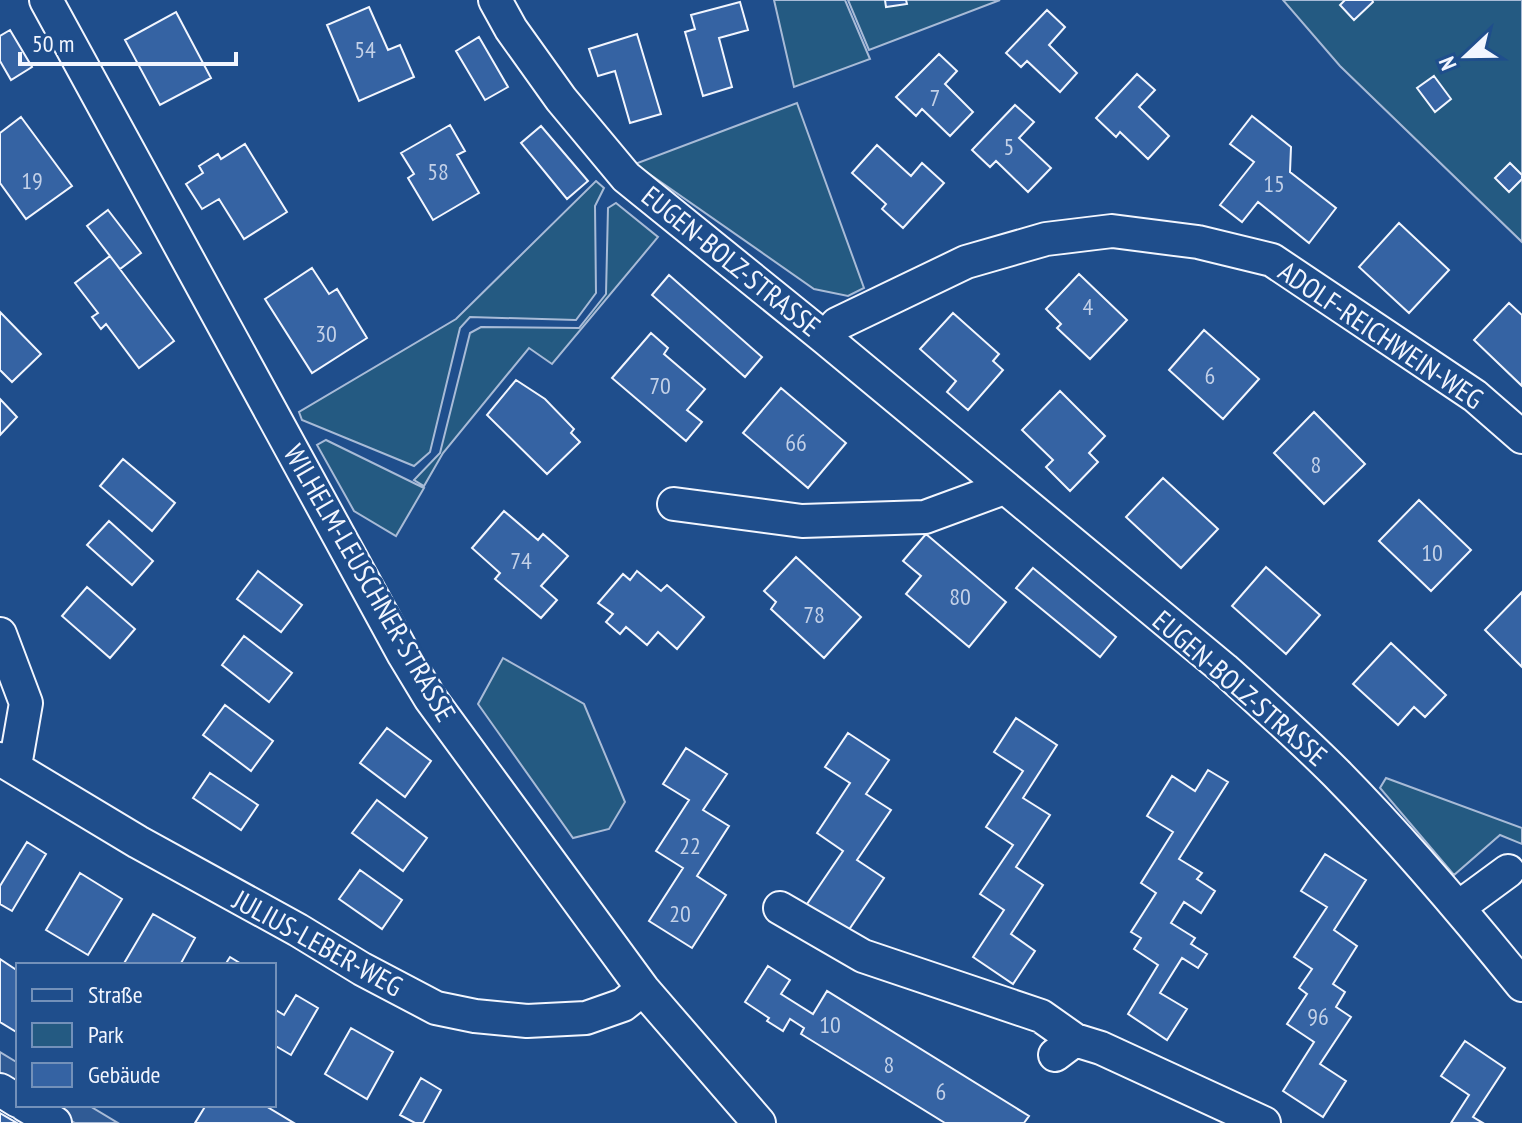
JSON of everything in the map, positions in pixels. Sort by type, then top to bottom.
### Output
[{"type":"street","name":"WILHELM-LEUSCHNER-STRASSE","points":[[46,0],[430,698],[643,989],[759,1123]]},
{"type":"street","name":"EUGEN-BOLZ-STRASSE","points":[[495,0],[511,29],[561,99],[626,177],[825,338],[1272,712],[1337,774],[1459,907],[1522,985]]},
{"type":"street","name":"ADOLF-REICHWEIN-WEG","points":[[825,338],[837,324],[966,262],[1046,239],[1112,231],[1198,242],[1272,260],[1475,396],[1522,437]]},
{"type":"street","points":[[674,504],[802,521],[925,517],[1004,488]]},
{"type":"street","name":"JULIUS-LEBER-WEG","points":[[0,634],[26,703],[8,763],[138,842],[362,969],[436,1008],[475,1016],[527,1021],[586,1018],[623,1005],[643,989]]},
{"type":"street","points":[[1459,907],[1508,871]]},
{"type":"street","points":[[780,908],[863,956],[1041,1016],[1065,1048],[1128,1059],[1264,1123]]},
{"type":"street","points":[[28,1107],[55,1123]]},
{"type":"green space","points":[[774,0],[845,0],[870,59],[794,87]]},
{"type":"green space","points":[[848,0],[1000,0],[869,50]]},
{"type":"green space","points":[[1283,0],[1522,0],[1522,242],[1340,66]]},
{"type":"green space","points":[[797,103],[864,288],[848,296],[814,289],[635,164]]},
{"type":"green space","points":[[596,181],[604,188],[595,206],[596,293],[576,320],[470,317],[460,328],[430,452],[414,466],[302,420],[299,412],[456,319]]},
{"type":"green space","points":[[616,203],[658,237],[552,364],[529,348],[443,453],[424,486],[414,480],[440,453],[470,333],[481,327],[579,328],[606,294],[608,208]]},
{"type":"green space","points":[[326,440],[424,488],[396,536],[354,511],[317,445]]},
{"type":"green space","points":[[503,658],[584,704],[625,802],[609,829],[573,838],[478,704]]},
{"type":"green space","points":[[1386,778],[1522,828],[1522,844],[1500,835],[1454,875],[1380,788]]},
{"type":"shaded area","points":[[0,1052],[16,1062],[16,1087],[0,1077]]},
{"type":"shaded area","points":[[49,1107],[91,1107],[118,1123],[75,1123]]},
{"type":"building","points":[[885,0],[906,0],[907,4],[886,7]]},
{"type":"building","points":[[1345,0],[1373,2],[1354,20],[1340,5]]},
{"type":"building","points":[[740,2],[748,30],[719,38],[732,87],[703,96],[685,32],[695,29],[691,15]]},
{"type":"building","points":[[369,7],[388,50],[400,45],[414,77],[359,101],[327,25]]},
{"type":"building","points":[[1047,10],[1065,27],[1049,45],[1077,73],[1060,92],[1027,61],[1021,67],[1006,53]]},
{"type":"building","points":[[176,12],[211,78],[160,105],[125,40]]},
{"type":"building","points":[[10,30],[32,67],[11,80],[0,61],[0,36]]},
{"type":"building","points":[[637,34],[661,114],[630,123],[615,71],[598,76],[589,49]]},
{"type":"building","points":[[479,37],[508,87],[485,100],[456,51]]},
{"type":"building","points":[[939,54],[957,71],[945,84],[973,112],[950,136],[922,109],[916,116],[896,97]]},
{"type":"building","points":[[1137,74],[1155,90],[1139,107],[1169,136],[1148,159],[1120,132],[1116,137],[1096,118]]},
{"type":"building","points":[[1434,76],[1451,99],[1435,112],[1417,88]]},
{"type":"building","points":[[1015,105],[1034,122],[1019,138],[1051,168],[1028,192],[996,161],[990,167],[972,150]]},
{"type":"building","points":[[1252,116],[1291,147],[1290,172],[1336,208],[1309,243],[1258,202],[1242,222],[1220,205],[1254,162],[1230,144]]},
{"type":"building","points":[[21,117],[72,186],[26,219],[0,183],[0,133]]},
{"type":"building","points":[[450,125],[465,151],[457,155],[479,193],[433,220],[408,178],[414,174],[401,153]]},
{"type":"building","points":[[541,126],[588,181],[567,199],[521,143]]},
{"type":"building","points":[[245,144],[287,212],[244,239],[219,199],[202,209],[186,184],[203,173],[199,166],[218,154],[221,159]]},
{"type":"building","points":[[877,145],[911,176],[922,163],[944,183],[903,228],[882,209],[886,204],[852,173]]},
{"type":"building","points":[[1510,163],[1522,179],[1509,192],[1495,178]]},
{"type":"building","points":[[108,210],[141,253],[120,269],[87,226]]},
{"type":"building","points":[[1399,223],[1449,270],[1409,313],[1359,267]]},
{"type":"building","points":[[110,256],[174,341],[139,368],[106,324],[101,329],[92,317],[98,313],[75,283]]},
{"type":"building","points":[[312,268],[329,294],[337,289],[367,338],[312,373],[265,299]]},
{"type":"building","points":[[1079,274],[1127,320],[1090,359],[1057,328],[1061,324],[1046,309]]},
{"type":"building","points":[[669,275],[762,357],[745,377],[652,295]]},
{"type":"building","points":[[1509,303],[1522,315],[1522,386],[1474,340]]},
{"type":"building","points":[[0,312],[41,354],[12,382],[0,370]]},
{"type":"building","points":[[953,313],[999,354],[993,361],[1003,370],[968,410],[947,392],[956,381],[920,349]]},
{"type":"building","points":[[1204,330],[1259,379],[1223,419],[1169,370]]},
{"type":"building","points":[[651,333],[668,348],[664,354],[705,389],[687,410],[702,422],[686,441],[612,378]]},
{"type":"building","points":[[516,380],[545,399],[574,429],[571,433],[580,442],[547,474],[487,415]]},
{"type":"building","points":[[781,388],[846,443],[808,488],[743,433]]},
{"type":"building","points":[[1060,391],[1105,436],[1089,453],[1098,462],[1070,491],[1046,467],[1053,460],[1022,430]]},
{"type":"building","points":[[0,399],[17,417],[0,435]]},
{"type":"building","points":[[1314,412],[1365,464],[1324,504],[1274,453]]},
{"type":"building","points":[[123,459],[175,503],[152,531],[100,486]]},
{"type":"building","points":[[1163,478],[1218,529],[1181,568],[1126,517]]},
{"type":"building","points":[[1419,500],[1471,550],[1431,591],[1379,541]]},
{"type":"building","points":[[504,511],[538,540],[543,534],[568,556],[541,586],[557,600],[541,618],[495,579],[500,573],[472,548]]},
{"type":"building","points":[[109,521],[153,561],[132,585],[87,545]]},
{"type":"building","points":[[926,534],[1006,602],[969,647],[906,594],[921,576],[903,561]]},
{"type":"building","points":[[796,557],[861,617],[824,658],[771,609],[776,602],[764,591]]},
{"type":"building","points":[[1266,567],[1320,615],[1286,654],[1232,606]]},
{"type":"building","points":[[1033,568],[1116,637],[1100,657],[1016,588]]},
{"type":"building","points":[[258,571],[302,605],[281,632],[237,599]]},
{"type":"building","points":[[637,571],[661,591],[667,585],[704,617],[677,649],[658,632],[647,645],[626,627],[620,634],[606,622],[613,614],[598,603],[623,574],[630,580]]},
{"type":"building","points":[[87,587],[135,629],[110,658],[62,616]]},
{"type":"building","points":[[1522,592],[1522,667],[1485,630]]},
{"type":"building","points":[[244,636],[292,673],[269,702],[222,665]]},
{"type":"building","points":[[1391,643],[1446,695],[1425,717],[1414,707],[1398,725],[1353,684]]},
{"type":"building","points":[[225,705],[273,741],[251,771],[203,735]]},
{"type":"building","points":[[1016,718],[1057,745],[1023,798],[1050,815],[1016,867],[1043,885],[1011,934],[1035,951],[1013,984],[973,957],[1004,910],[980,894],[1013,845],[986,827],[1023,771],[994,752]]},
{"type":"building","points":[[387,728],[431,761],[405,797],[360,763]]},
{"type":"building","points":[[848,733],[889,760],[866,794],[891,810],[857,860],[884,878],[846,934],[805,907],[843,851],[817,833],[850,783],[825,767]]},
{"type":"building","points":[[686,748],[727,774],[703,810],[729,826],[697,876],[726,895],[692,948],[649,921],[683,868],[656,851],[689,800],[663,784]]},
{"type":"building","points":[[1208,770],[1228,782],[1179,859],[1202,873],[1197,879],[1215,891],[1201,913],[1184,902],[1171,923],[1195,938],[1191,944],[1207,954],[1198,968],[1182,958],[1160,993],[1187,1009],[1167,1040],[1128,1014],[1158,965],[1134,949],[1141,938],[1131,932],[1156,893],[1141,883],[1173,832],[1147,816],[1172,776],[1195,791]]},
{"type":"building","points":[[210,773],[258,805],[241,830],[193,798]]},
{"type":"building","points":[[377,800],[427,838],[403,871],[352,833]]},
{"type":"building","points":[[27,842],[46,854],[12,911],[0,904],[0,886]]},
{"type":"building","points":[[1325,854],[1366,880],[1334,930],[1357,946],[1333,984],[1345,992],[1336,1007],[1351,1017],[1320,1064],[1346,1081],[1323,1117],[1283,1091],[1314,1042],[1287,1024],[1307,994],[1299,988],[1312,969],[1294,957],[1327,907],[1301,891]]},
{"type":"building","points":[[360,870],[402,900],[382,929],[339,899]]},
{"type":"building","points":[[80,873],[122,899],[88,955],[46,930]]},
{"type":"building","points":[[153,914],[195,938],[181,963],[124,963]]},
{"type":"building","points":[[230,957],[240,963],[226,963]]},
{"type":"building","points":[[0,959],[16,970],[16,1032],[0,1022]]},
{"type":"building","points":[[768,966],[790,980],[781,994],[813,1014],[827,991],[1029,1116],[1024,1123],[945,1123],[801,1034],[804,1028],[790,1019],[783,1031],[745,1002]]},
{"type":"building","points":[[296,995],[318,1008],[291,1055],[276,1046],[276,1010],[284,1015]]},
{"type":"building","points":[[351,1028],[393,1052],[367,1099],[325,1074]]},
{"type":"building","points":[[1465,1041],[1505,1068],[1473,1117],[1483,1123],[1451,1123],[1469,1095],[1441,1076]]},
{"type":"building","points":[[421,1078],[441,1090],[423,1123],[415,1123],[400,1115]]},
{"type":"building","points":[[205,1107],[267,1107],[294,1123],[195,1123]]},
{"type":"building","points":[[0,1113],[17,1123],[0,1123]]}]
